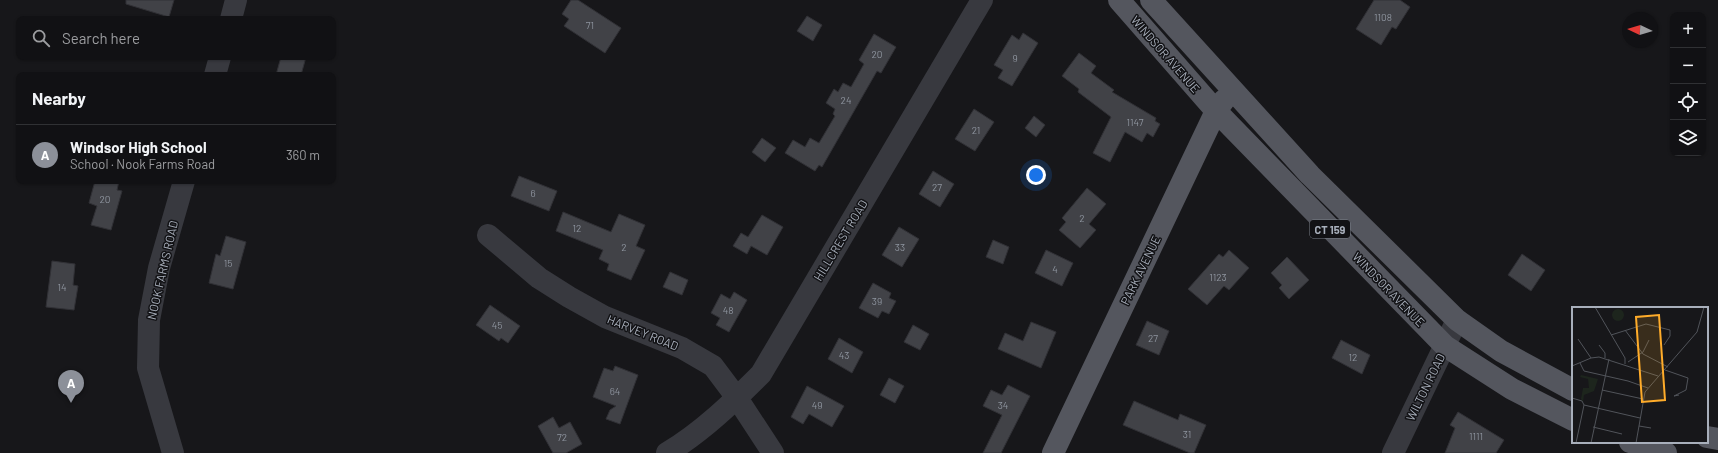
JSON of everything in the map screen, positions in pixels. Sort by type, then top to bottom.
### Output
[{"type":"main road","name":"WINDSOR AVENUE","points":[[1119,0],[1216,111],[1445,346],[1512,389],[1572,419]]},
{"type":"main road","name":"WINDSOR AVENUE","points":[[1151,0],[1310,175],[1457,320],[1501,351],[1572,389]]},
{"type":"main road","name":"PARK AVENUE","points":[[1053,453],[1216,111],[1232,90]]},
{"type":"main road","points":[[1708,437],[1718,439]]},
{"type":"main road","points":[[1633,443],[1657,450]]},
{"type":"street","points":[[232,16],[236,0]]},
{"type":"street","name":"HILLCREST ROAD","points":[[667,453],[690,439],[737,398],[761,374],[982,0]]},
{"type":"street","points":[[216,72],[219,60]]},
{"type":"street","name":"NOOK FARMS ROAD","points":[[174,453],[148,368],[149,320],[159,268],[183,184]]},
{"type":"street","name":"HARVEY ROAD","points":[[488,235],[540,278],[569,297],[605,317],[682,348],[713,366],[737,398],[773,453]]},
{"type":"street","name":"WILTON ROAD","points":[[1393,453],[1457,320]]},
{"type":"building","points":[[126,0],[174,0],[169,16],[126,4]]},
{"type":"building","points":[[571,0],[578,0],[621,28],[605,53],[564,26],[569,19],[562,14]]},
{"type":"building","points":[[1374,0],[1400,0],[1410,7],[1396,29],[1392,27],[1381,45],[1356,29]]},
{"type":"building","points":[[807,16],[822,25],[813,41],[797,31]]},
{"type":"building","points":[[1023,33],[1038,43],[1012,86],[998,78],[1003,70],[994,65],[1012,35],[1019,40]]},
{"type":"building","points":[[874,34],[896,47],[881,73],[877,71],[822,167],[819,165],[815,171],[785,153],[793,140],[805,147],[810,138],[819,143],[835,116],[833,114],[835,109],[826,103],[834,89],[838,92],[843,83],[851,87],[864,64],[859,60]]},
{"type":"building","points":[[1079,53],[1096,66],[1091,73],[1114,90],[1112,92],[1156,118],[1155,121],[1160,124],[1153,137],[1147,133],[1142,142],[1125,132],[1110,162],[1093,153],[1111,117],[1078,92],[1079,89],[1062,76]]},
{"type":"building","points":[[280,60],[305,60],[302,72],[277,72]]},
{"type":"building","points":[[974,109],[994,122],[975,151],[955,139]]},
{"type":"building","points":[[1034,116],[1045,125],[1036,137],[1025,128]]},
{"type":"building","points":[[762,138],[776,148],[765,162],[752,152]]},
{"type":"building","points":[[933,171],[954,184],[940,207],[919,194]]},
{"type":"building","points":[[519,176],[557,191],[549,211],[511,196]]},
{"type":"building","points":[[94,184],[118,184],[117,190],[122,191],[111,230],[91,225],[97,206],[89,203]]},
{"type":"building","points":[[1087,188],[1106,204],[1089,224],[1096,230],[1080,248],[1059,230],[1066,222],[1062,218]]},
{"type":"building","points":[[563,212],[611,232],[619,214],[645,225],[636,246],[645,250],[631,280],[607,270],[609,264],[599,259],[603,250],[556,231]]},
{"type":"building","points":[[762,215],[783,227],[767,255],[751,246],[747,254],[733,246],[741,233],[748,237]]},
{"type":"building","points":[[899,227],[919,239],[902,267],[882,255]]},
{"type":"building","points":[[226,236],[246,242],[233,289],[209,283],[216,254],[220,256]]},
{"type":"building","points":[[993,240],[1009,247],[1003,264],[986,257]]},
{"type":"building","points":[[1046,250],[1073,263],[1062,286],[1035,273]]},
{"type":"building","points":[[1229,250],[1249,268],[1229,290],[1224,286],[1207,305],[1188,289],[1219,254],[1223,257]]},
{"type":"building","points":[[1522,254],[1545,270],[1531,291],[1508,275]]},
{"type":"building","points":[[1287,257],[1309,280],[1289,299],[1279,288],[1282,285],[1271,273]]},
{"type":"building","points":[[52,261],[75,264],[73,285],[78,286],[74,310],[46,307]]},
{"type":"building","points":[[670,272],[688,280],[682,295],[663,287]]},
{"type":"building","points":[[873,283],[891,293],[889,298],[896,301],[889,314],[882,311],[878,318],[859,308]]},
{"type":"building","points":[[734,292],[747,300],[729,332],[716,325],[720,318],[711,313],[721,294],[730,299]]},
{"type":"building","points":[[490,305],[520,326],[508,343],[501,338],[499,341],[476,325]]},
{"type":"building","points":[[1147,321],[1169,331],[1159,355],[1136,345]]},
{"type":"building","points":[[1031,322],[1056,332],[1041,368],[998,349],[1005,333],[1023,341]]},
{"type":"building","points":[[913,325],[929,334],[920,350],[904,342]]},
{"type":"building","points":[[839,338],[863,352],[852,373],[828,359]]},
{"type":"building","points":[[1341,340],[1370,355],[1362,374],[1332,358]]},
{"type":"building","points":[[615,366],[638,375],[620,424],[606,419],[610,410],[616,406],[593,397],[604,368],[613,371]]},
{"type":"building","points":[[889,378],[904,386],[895,403],[880,395]]},
{"type":"building","points":[[1008,385],[1030,396],[1001,453],[983,453],[1002,415],[983,406],[991,390],[1002,395]]},
{"type":"building","points":[[807,386],[844,406],[832,427],[809,414],[803,424],[791,417]]},
{"type":"building","points":[[1134,401],[1178,420],[1180,414],[1206,425],[1194,453],[1190,453],[1123,425]]},
{"type":"building","points":[[1458,412],[1504,440],[1496,453],[1445,453],[1455,428],[1450,425]]},
{"type":"building","points":[[553,417],[559,428],[570,422],[582,444],[566,453],[553,453],[538,426]]},
{"type":"place","name":"Windsor High School","points":[[71,403]]}]
